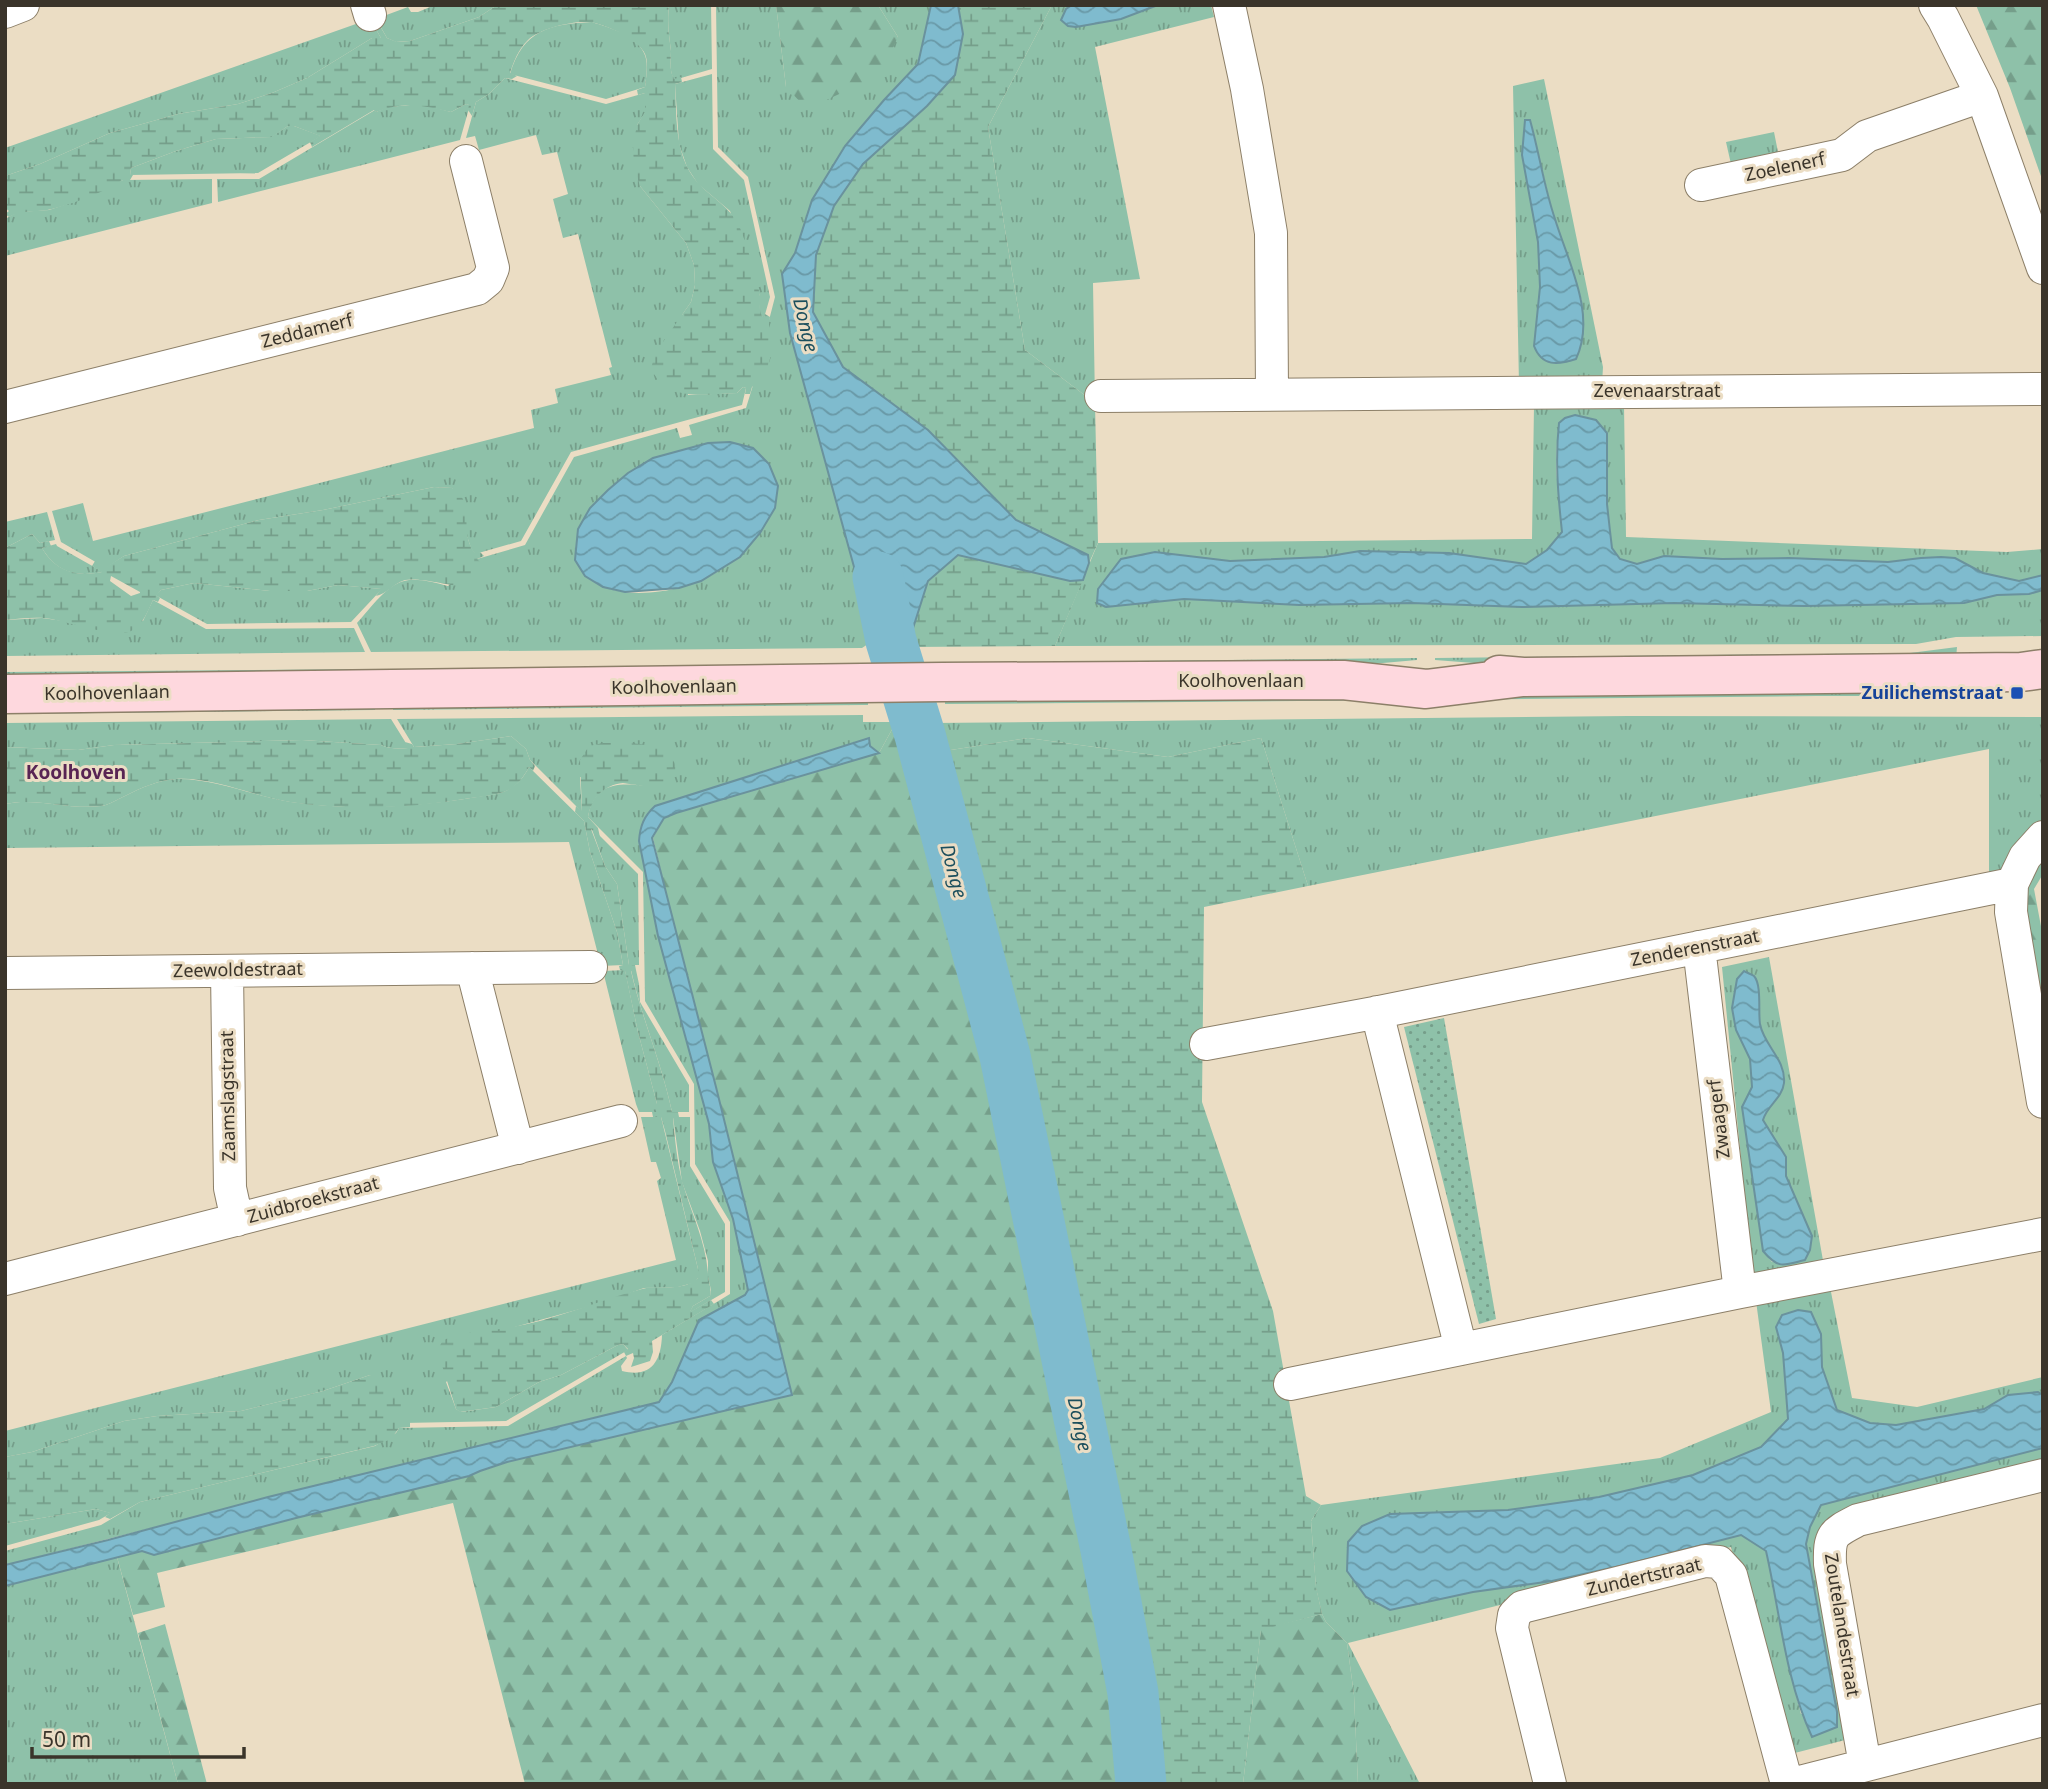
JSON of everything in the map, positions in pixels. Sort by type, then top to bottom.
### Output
[{"type":"street","points":[[5,12],[23,5]]},
{"type":"street","points":[[1229,5],[1247,89],[1271,233],[1272,394]]},
{"type":"street","points":[[1935,5],[1982,96],[2043,268]]},
{"type":"street","name":"Zoelenerf","points":[[1701,185],[1842,155],[1867,136],[1982,96]]},
{"type":"street","name":"Zeddamerf","points":[[5,407],[477,289],[488,280],[493,268],[466,161]]},
{"type":"street","name":"Zevenaarstraat","points":[[1101,396],[2043,388]]},
{"type":"street","name":"Koolhovenlaan","points":[[5,694],[872,685],[942,682],[1343,680],[1426,667],[1523,677],[2035,672]]},
{"type":"street","points":[[2043,837],[2025,857],[2012,884],[2011,912],[2043,1102]]},
{"type":"street","name":"Zenderenstraat","points":[[1206,1044],[2012,884]]},
{"type":"street","name":"Zwaagerf","points":[[1699,947],[1740,1292]]},
{"type":"street","name":"Zeewoldestraat","points":[[5,973],[591,967]]},
{"type":"street","points":[[472,968],[518,1148]]},
{"type":"street","name":"Zaamslagstraat","points":[[227,971],[230,1188],[237,1220]]},
{"type":"street","points":[[1377,1012],[1461,1349]]},
{"type":"street","name":"Zuidbroekstraat","points":[[5,1279],[621,1121]]},
{"type":"street","points":[[1290,1384],[1740,1292],[2043,1234]]},
{"type":"street","name":"Zoutelandestraat","points":[[1865,1765],[1830,1564],[1829,1545],[1837,1531],[1858,1520],[2043,1475]]},
{"type":"street","name":"Zundertstraat","points":[[1550,1784],[1512,1628],[1514,1615],[1522,1607],[1705,1561],[1719,1562],[1731,1575],[1789,1784]]},
{"type":"street","points":[[1789,1784],[2043,1720]]},
{"type":"green space","points":[[435,5],[497,5],[479,17],[410,41],[396,42],[387,38],[375,17],[408,7],[411,12],[418,12]]},
{"type":"green space","points":[[497,5],[669,5],[671,72],[674,79],[681,77],[682,82],[675,84],[681,151],[692,175],[735,218],[757,281],[762,316],[765,314],[770,317],[769,362],[750,394],[745,394],[746,388],[743,387],[737,393],[700,395],[677,392],[666,387],[651,368],[656,352],[691,302],[695,285],[694,265],[686,243],[640,186],[634,167],[633,145],[637,125],[645,112],[645,93],[638,95],[637,90],[645,87],[645,54],[631,39],[595,23],[579,22],[560,26],[541,32],[528,40],[519,52],[510,73],[517,76],[512,79],[505,78],[489,94],[476,102],[472,116],[468,110],[469,105],[466,104],[451,112],[405,105],[376,112],[374,110],[312,147],[310,142],[320,136],[294,126],[288,126],[272,137],[216,139],[131,168],[130,175],[133,175],[130,180],[123,180],[79,201],[9,217],[5,214],[9,211],[5,208],[5,176],[40,164],[110,133],[178,114],[238,104],[272,93],[307,78],[372,38],[381,38],[374,26],[380,26],[387,38],[397,42],[410,41],[479,17]]},
{"type":"green space","points":[[669,5],[711,5],[712,69],[674,80],[671,69]]},
{"type":"green space","points":[[716,5],[776,5],[786,87],[898,37],[878,5],[931,5],[918,64],[845,146],[812,200],[795,253],[782,274],[790,333],[874,640],[862,648],[371,652],[357,623],[380,597],[394,586],[409,580],[448,586],[477,559],[525,545],[574,457],[677,428],[680,438],[692,435],[689,425],[746,408],[769,333],[768,324],[775,297],[748,177],[718,147]],"holes":[[[730,442],[753,448],[778,486],[776,497],[762,528],[730,562],[712,575],[675,589],[636,593],[603,587],[653,458],[708,443]]]},
{"type":"green space","points":[[776,5],[878,5],[898,37],[880,75],[807,109],[786,87]]},
{"type":"green space","points":[[958,5],[1052,5],[988,127],[1025,350],[1095,403],[1098,543],[1089,563],[1087,555],[1016,520],[928,430],[843,367],[813,312],[816,255],[834,206],[863,164],[927,106],[963,34]]},
{"type":"green space","points":[[1052,5],[1211,5],[1214,17],[1095,47],[1140,279],[1093,283],[1095,403],[1025,350],[988,127]]},
{"type":"green space","points":[[1976,5],[2043,5],[2043,182],[2010,88]]},
{"type":"green space","points":[[370,19],[381,38],[372,38],[307,78],[238,104],[178,114],[110,133],[40,164],[5,176],[5,148]]},
{"type":"green space","points":[[592,22],[622,33],[640,47],[646,61],[645,87],[606,99],[510,74],[522,48],[540,32],[563,25]]},
{"type":"green space","points":[[712,74],[713,149],[744,180],[770,297],[764,318],[759,313],[760,296],[730,211],[698,184],[687,167],[679,144],[675,84]]},
{"type":"green space","points":[[505,78],[606,104],[645,93],[645,113],[637,125],[640,186],[686,243],[694,265],[695,285],[691,302],[682,315],[688,395],[737,393],[743,387],[746,388],[742,405],[571,452],[521,541],[475,554],[465,530],[466,513],[452,488],[434,487],[259,520],[124,556],[106,568],[61,542],[52,511],[83,503],[93,541],[534,428],[531,410],[558,403],[555,389],[611,375],[609,368],[612,367],[578,234],[563,238],[553,199],[568,194],[557,152],[542,155],[536,135],[479,150],[475,136],[466,138],[476,102],[489,94]]},
{"type":"green space","points":[[1544,79],[1603,367],[1602,384],[1519,384],[1513,86]],"holes":[[[1525,120],[1530,120],[1554,218],[1582,301],[1534,346],[1540,287],[1538,242],[1524,136]]]},
{"type":"green space","points":[[421,104],[451,112],[466,104],[470,105],[460,140],[218,202],[217,179],[259,179],[375,110],[376,112],[388,107]]},
{"type":"green space","points":[[288,126],[321,136],[258,173],[130,175],[131,168],[176,151],[216,139],[271,137]]},
{"type":"green space","points":[[1774,132],[1780,162],[1733,173],[1726,142]]},
{"type":"green space","points":[[212,179],[212,203],[5,256],[5,219],[18,212],[49,210],[123,180]]},
{"type":"green space","points":[[1534,405],[1624,405],[1626,537],[2007,552],[2043,549],[2043,575],[2019,581],[1983,573],[1955,558],[1941,557],[1888,562],[1664,556],[1637,564],[1620,559],[1612,548],[1607,504],[1557,440],[1556,469],[1562,532],[1547,550],[1526,564],[1449,553],[1360,551],[1324,557],[1230,561],[1155,552],[1121,559],[1098,589],[1106,607],[1184,599],[1299,605],[1412,603],[1522,607],[1674,603],[1964,603],[1997,595],[2029,594],[2043,590],[2043,636],[1956,637],[1916,644],[1055,646],[1098,543],[1532,539]]},
{"type":"green space","points":[[434,487],[452,488],[460,495],[466,508],[471,546],[475,553],[480,552],[484,556],[477,559],[480,562],[481,574],[467,587],[411,579],[401,581],[376,596],[381,589],[338,585],[307,591],[270,591],[194,583],[161,590],[156,595],[160,598],[158,602],[153,600],[139,625],[123,633],[44,618],[5,620],[5,548],[32,534],[40,543],[49,541],[51,546],[42,548],[54,563],[68,571],[84,574],[102,572],[92,566],[95,561],[106,567],[124,556],[259,520]],"holes":[[[111,576],[140,592],[131,596],[110,581]]]},
{"type":"green space","points":[[47,512],[55,540],[40,543],[32,534],[5,548],[5,522]]},
{"type":"green space","points":[[56,544],[103,572],[84,574],[61,568],[42,548]]},
{"type":"green space","points":[[958,555],[1070,581],[1083,580],[1055,646],[907,647],[928,581]]},
{"type":"green space","points":[[194,583],[270,591],[307,591],[338,585],[382,589],[351,622],[207,624],[155,595],[161,590]]},
{"type":"green space","points":[[153,600],[206,629],[354,628],[365,652],[5,656],[5,620],[42,618],[64,621],[143,621]]},
{"type":"green space","points":[[1957,647],[1956,659],[1487,664],[1435,660],[1910,653]]},
{"type":"green space","points":[[1417,658],[1360,665],[944,663]]},
{"type":"green space","points":[[375,670],[5,679],[5,672]]},
{"type":"green space","points":[[1957,688],[1958,700],[1917,696],[1817,696],[1435,700],[1485,693]]},
{"type":"green space","points":[[1365,695],[1418,700],[945,704],[945,700]]},
{"type":"green space","points":[[868,700],[868,705],[393,710],[393,708]]},
{"type":"green space","points":[[5,707],[375,708],[375,710],[5,714]]},
{"type":"green space","points":[[863,715],[863,722],[895,722],[879,753],[870,746],[869,738],[655,806],[640,833],[639,841],[658,936],[709,1124],[713,1162],[733,1219],[748,1290],[746,1295],[699,1320],[672,1382],[659,1402],[5,1565],[5,1551],[101,1525],[140,1502],[375,1446],[396,1433],[399,1428],[508,1426],[626,1356],[621,1366],[622,1371],[632,1373],[647,1370],[657,1360],[662,1335],[730,1294],[730,1222],[695,1164],[694,1084],[645,1001],[643,872],[588,817],[595,798],[607,788],[644,786],[580,777],[582,812],[530,760],[526,749],[511,736],[414,747],[397,719]]},
{"type":"green space","points":[[1629,716],[2043,717],[2043,826],[2002,875],[1989,877],[1989,749],[1308,886],[1261,738],[1168,757],[1028,738],[938,752],[932,723]]},
{"type":"green space","points":[[391,719],[409,748],[302,740],[114,745],[78,750],[5,747],[5,723]]},
{"type":"green space","points":[[932,723],[1046,1216],[1119,1576],[1143,1731],[1148,1784],[525,1784],[453,1503],[157,1573],[165,1607],[133,1615],[117,1557],[786,1394],[653,838],[664,818],[676,813],[879,753],[895,724]]},
{"type":"green space","points":[[511,736],[526,749],[535,766],[533,771],[529,767],[517,784],[503,792],[449,801],[404,806],[335,807],[290,802],[204,781],[176,779],[150,785],[101,806],[28,802],[5,804],[5,747],[78,750],[114,745],[302,740],[381,745],[401,749],[408,748],[405,742],[414,747]]},
{"type":"green space","points":[[1028,738],[1168,757],[1261,738],[1308,886],[1204,907],[1202,1102],[1273,1311],[1306,1496],[1321,1505],[1311,1521],[1316,1587],[1322,1614],[1261,1630],[1243,1784],[1148,1784],[1143,1731],[1119,1576],[1046,1216],[938,752]]},
{"type":"green space","points":[[633,743],[655,747],[672,757],[675,765],[672,778],[661,785],[623,783],[604,790],[592,804],[588,817],[598,828],[600,837],[591,829],[605,866],[617,884],[629,965],[635,965],[636,970],[631,971],[672,1112],[678,1112],[679,1117],[673,1118],[679,1168],[705,1251],[711,1290],[710,1296],[693,1306],[690,1312],[711,1300],[714,1304],[652,1341],[650,1361],[631,1367],[633,1353],[626,1356],[624,1352],[628,1349],[623,1344],[618,1345],[561,1375],[539,1382],[496,1407],[460,1412],[456,1409],[439,1356],[441,1344],[448,1338],[524,1325],[642,1289],[678,1287],[698,1278],[665,1131],[661,1117],[653,1117],[652,1112],[657,1112],[657,1104],[625,971],[620,970],[619,966],[623,965],[617,932],[590,852],[584,821],[575,812],[576,806],[582,811],[580,760],[589,746]]},
{"type":"green space","points":[[529,767],[584,821],[590,852],[617,932],[623,965],[601,966],[569,842],[5,848],[5,804],[17,802],[101,806],[163,781],[191,779],[314,805],[407,805],[500,793],[517,783]]},
{"type":"green space","points":[[591,827],[638,874],[639,965],[629,965],[617,884],[605,866]]},
{"type":"green space","points":[[2043,854],[2043,874],[2034,889],[2043,937],[2043,1034],[2020,903]]},
{"type":"green space","points":[[1769,957],[1824,1266],[1753,1280],[1722,967]],"holes":[[[1759,1015],[1762,1032],[1776,1055],[1775,1102],[1766,1111],[1763,1120],[1786,1157],[1786,1176],[1812,1236],[1772,1262],[1763,1251],[1742,1107],[1752,1087],[1750,1059]]]},
{"type":"green space","points":[[625,970],[657,1112],[639,1112],[603,971]]},
{"type":"green space","points":[[631,970],[636,970],[640,1002],[689,1085],[689,1112],[672,1112],[663,1076],[641,1006]]},
{"type":"green space","points":[[1444,1018],[1496,1319],[1479,1324],[1404,1027]]},
{"type":"green space","points":[[641,1117],[661,1117],[698,1278],[693,1283],[678,1287],[644,1288],[602,1303],[511,1328],[446,1382],[456,1409],[461,1412],[496,1407],[539,1382],[561,1375],[618,1345],[623,1344],[628,1350],[506,1421],[403,1423],[370,1375],[323,1391],[241,1411],[157,1416],[124,1421],[32,1452],[5,1457],[5,1431],[676,1260],[657,1181],[661,1178],[656,1162],[651,1162]]},
{"type":"green space","points":[[673,1117],[690,1117],[690,1166],[725,1224],[725,1292],[689,1313],[693,1306],[710,1296],[711,1290],[708,1261],[700,1231],[682,1182]]},
{"type":"green space","points":[[1830,1287],[1852,1398],[1917,1407],[2043,1377],[2043,1395],[2038,1392],[2008,1395],[1984,1409],[1896,1425],[1870,1423],[1837,1411],[1822,1367],[1821,1334],[1776,1327],[1783,1353],[1788,1419],[1761,1447],[1693,1475],[1599,1497],[1508,1510],[1390,1514],[1473,1592],[1552,1581],[1741,1535],[1766,1551],[1801,1714],[1836,1712],[1806,1544],[1810,1527],[1821,1505],[2043,1448],[2043,1466],[1837,1516],[1849,1739],[1787,1755],[1731,1547],[1348,1643],[1420,1784],[1358,1784],[1354,1695],[1347,1643],[1326,1622],[1316,1588],[1311,1521],[1321,1505],[1660,1458],[1771,1412],[1756,1301]]},
{"type":"green space","points":[[370,1375],[392,1386],[400,1398],[403,1422],[410,1422],[410,1427],[399,1428],[391,1439],[374,1446],[140,1502],[110,1519],[105,1517],[110,1513],[96,1509],[5,1524],[5,1457],[32,1452],[124,1421],[157,1416],[241,1411],[323,1391]]},
{"type":"green space","points":[[96,1509],[111,1513],[99,1520],[5,1546],[5,1524]]},
{"type":"green space","points":[[117,1557],[178,1784],[5,1784],[5,1583]]},
{"type":"green space","points":[[1322,1614],[1326,1622],[1347,1643],[1354,1695],[1358,1784],[1243,1784],[1261,1629]]},
{"type":"green space","points":[[165,1624],[207,1784],[178,1784],[138,1633]]},
{"type":"water","points":[[931,5],[958,5],[963,34],[955,75],[927,106],[863,164],[834,206],[816,255],[813,312],[843,367],[928,430],[1016,520],[1088,555],[1089,563],[1083,580],[1070,581],[958,555],[928,581],[907,647],[874,640],[790,333],[782,274],[795,253],[812,200],[845,146],[918,64]]},
{"type":"water","points":[[1072,5],[1158,5],[1121,19],[1076,27],[1068,26],[1061,20],[1066,9]]},
{"type":"water","points":[[1525,120],[1530,120],[1551,207],[1582,307],[1582,342],[1576,359],[1563,362],[1546,361],[1534,346],[1540,287],[1538,242],[1522,155]]},
{"type":"water","points":[[1575,415],[1596,420],[1607,433],[1607,504],[1612,548],[1620,559],[1637,564],[1664,556],[1888,562],[1955,558],[1983,573],[2019,581],[2043,575],[2043,590],[2029,594],[1997,595],[1964,603],[1805,606],[1674,603],[1522,607],[1412,603],[1299,605],[1184,599],[1106,607],[1097,603],[1098,589],[1121,559],[1155,552],[1230,561],[1324,557],[1360,551],[1449,553],[1526,564],[1547,550],[1562,532],[1557,450],[1559,423]]},
{"type":"water","points":[[730,442],[753,448],[769,464],[778,486],[775,508],[760,533],[740,557],[701,581],[679,588],[625,592],[603,587],[585,576],[575,560],[578,529],[590,508],[608,490],[628,473],[653,458],[708,443]]},
{"type":"water","points":[[869,738],[870,746],[879,753],[676,813],[664,818],[652,838],[792,1395],[507,1462],[469,1476],[154,1555],[142,1551],[5,1586],[5,1565],[268,1497],[659,1402],[672,1382],[699,1320],[745,1295],[748,1290],[733,1219],[713,1162],[709,1124],[658,936],[639,841],[642,826],[655,806]]},
{"type":"water","points":[[1744,971],[1756,980],[1762,1032],[1784,1074],[1783,1089],[1763,1120],[1786,1157],[1786,1176],[1812,1236],[1805,1260],[1787,1264],[1778,1264],[1763,1251],[1742,1107],[1752,1087],[1750,1059],[1736,1030],[1732,1008],[1737,979]]},
{"type":"water","points":[[1798,1310],[1811,1312],[1821,1334],[1822,1367],[1837,1410],[1870,1423],[1896,1425],[1984,1409],[2008,1395],[2038,1392],[2043,1395],[2043,1448],[1821,1505],[1810,1527],[1806,1544],[1837,1712],[1837,1727],[1812,1737],[1789,1669],[1766,1551],[1741,1535],[1552,1581],[1473,1592],[1390,1610],[1366,1597],[1347,1571],[1348,1542],[1362,1526],[1390,1514],[1508,1510],[1599,1497],[1693,1475],[1761,1447],[1788,1419],[1783,1353],[1776,1327],[1782,1315]]},
{"type":"waterway","name":"Donge","points":[[878,577],[891,641],[920,735],[1005,1056],[1133,1693],[1141,1784]]},
{"type":"place","name":"Zuilichemstraat","points":[[2017,693]]},
{"type":"district","name":"Koolhoven","points":[[76,772]]}]
